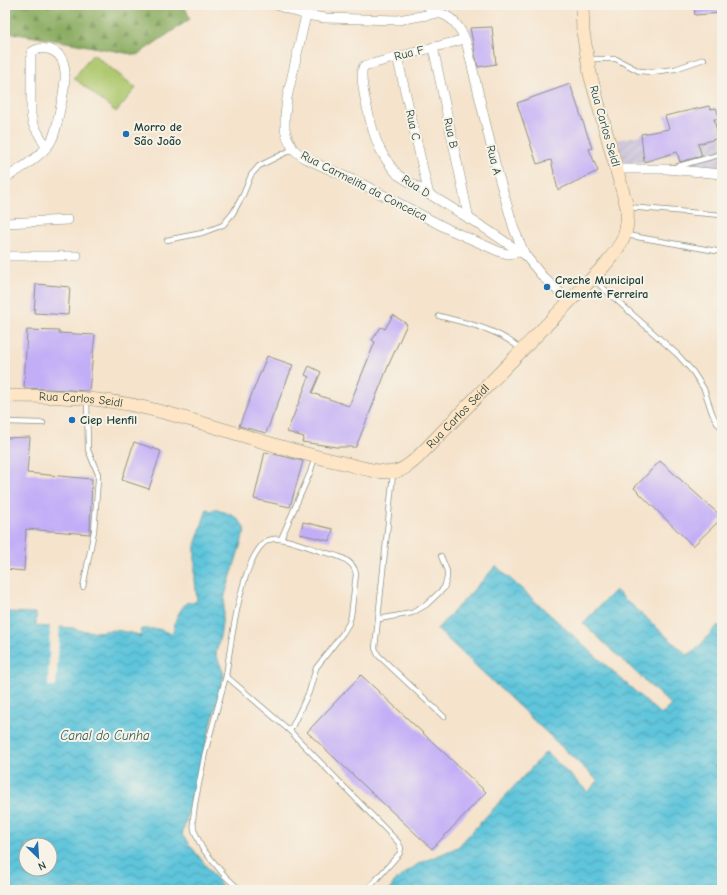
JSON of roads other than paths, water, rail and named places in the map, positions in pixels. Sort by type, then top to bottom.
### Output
[{"type":"street","points":[[276,5],[306,15],[325,18],[398,20],[438,13]]},
{"type":"street","name":"Rua Carmelita da Conceica","points":[[307,5],[287,98],[285,116],[285,129],[293,149],[304,158],[362,184],[448,229],[504,253],[522,254]]},
{"type":"street","name":"Rua A","points":[[426,5],[453,20],[465,39],[507,208],[522,254],[543,277],[569,301]]},
{"type":"street","name":"Rua Carlos Seidl","points":[[5,396],[38,396],[87,399],[146,408],[315,457],[380,471],[393,472],[400,470],[416,459],[592,278],[619,248],[626,235],[628,220],[627,207],[587,59],[583,32],[582,5]]},
{"type":"street","name":"Rua F","points":[[362,75],[362,68],[364,66],[465,39]]},
{"type":"street","name":"Rua B","points":[[433,47],[468,218]]},
{"type":"street","points":[[6,176],[36,158],[46,148],[54,135],[65,90],[66,78],[60,56],[53,51],[41,49],[34,50],[31,53],[31,115],[33,124],[46,148]]},
{"type":"street","name":"Rua C","points":[[397,56],[429,195]]},
{"type":"street","name":"Rua D","points":[[362,75],[369,114],[377,141],[389,165],[398,174],[429,195],[468,218],[522,254]]},
{"type":"street","points":[[617,169],[667,169],[722,174]]},
{"type":"street","points":[[5,223],[68,220]]},
{"type":"street","points":[[5,256],[77,256]]},
{"type":"lane","points":[[587,59],[616,58],[639,71],[652,72],[675,69],[704,60]]},
{"type":"lane","points":[[167,240],[202,233],[223,225],[233,213],[243,195],[251,175],[260,166],[293,149]]},
{"type":"lane","points":[[667,169],[722,154]]},
{"type":"lane","points":[[627,207],[722,215]]},
{"type":"lane","points":[[626,235],[722,252]]},
{"type":"lane","points":[[592,278],[678,355],[693,372],[704,389],[715,418],[722,428]]},
{"type":"lane","points":[[439,316],[484,328],[508,339],[522,350]]},
{"type":"lane","points":[[83,587],[94,531],[98,480],[98,474],[88,450],[87,399]]},
{"type":"lane","points":[[5,422],[43,423]]},
{"type":"lane","points":[[281,539],[310,473],[315,457]]},
{"type":"lane","points":[[393,472],[375,648],[378,655],[444,717]]},
{"type":"lane","points":[[240,890],[225,876],[202,848],[194,830],[193,820],[205,753],[226,676],[238,598],[253,558],[263,544],[270,539],[281,539],[337,556],[352,564],[356,572],[349,623],[316,668],[309,692],[290,731]]},
{"type":"lane","points":[[379,619],[412,613],[426,605],[444,588],[447,578],[447,571],[441,556]]},
{"type":"lane","points":[[226,676],[290,731],[394,837],[400,845],[401,851],[396,858],[367,890]]},
{"type":"water","name":"Canal do Cunha","points":[[207,509],[211,511],[213,509],[232,515],[239,521],[245,530],[225,595],[221,632],[216,654],[224,675],[182,835],[225,890],[5,890],[5,612],[36,613],[36,626],[74,628],[77,630],[96,632],[116,630],[140,635],[140,637],[141,629],[158,629],[173,633],[175,621],[183,607],[186,603],[195,602],[197,600],[195,580],[195,545]]},
{"type":"water","points":[[496,566],[661,715],[671,705],[583,623],[615,590],[687,655],[695,651],[718,625],[720,627],[722,625],[722,890],[390,890],[394,882],[418,864],[458,847],[546,752],[588,792],[598,781],[437,629]]},
{"type":"place","name":"Morro de São João","points":[[126,134]]},
{"type":"place","name":"Creche Municipal Clemente Ferreira","points":[[547,287]]},
{"type":"place","name":"Ciep Henfil","points":[[72,420]]}]
